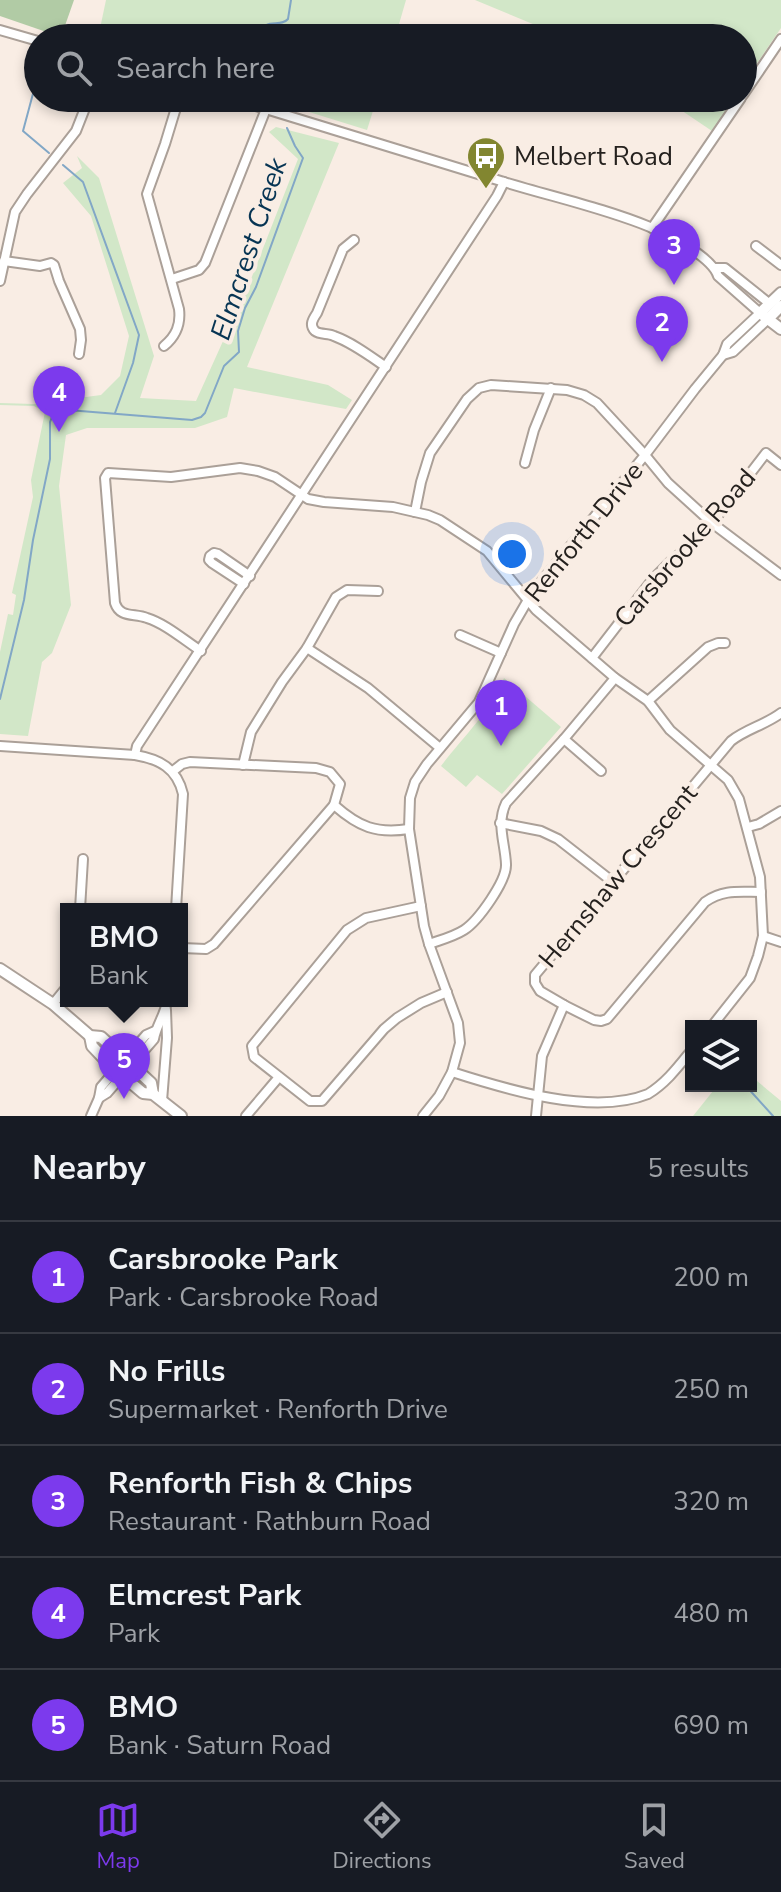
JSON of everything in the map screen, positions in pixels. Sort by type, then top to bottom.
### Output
[{"type":"main road","name":"Renforth Drive","points":[[764,316],[777,308],[781,293]]},
{"type":"main road","points":[[764,316],[781,329]]},
{"type":"main road","points":[[0,969],[53,1004],[90,1036],[101,1037],[151,1083],[158,1097],[181,1116]]},
{"type":"main road","points":[[90,1036],[92,1046],[119,1073],[143,1093],[158,1097]]},
{"type":"street","points":[[0,30],[24,37]]},
{"type":"street","points":[[757,74],[781,39]]},
{"type":"street","points":[[0,281],[15,212],[76,131],[83,112]]},
{"type":"street","points":[[164,346],[180,324],[179,309],[147,194],[175,112]]},
{"type":"street","points":[[172,279],[199,270],[205,263],[265,112]]},
{"type":"street","points":[[276,112],[652,228],[679,242],[715,268],[718,276],[764,316]]},
{"type":"street","points":[[652,228],[731,112]]},
{"type":"street","points":[[135,755],[137,746],[504,182]]},
{"type":"street","points":[[354,240],[343,249],[311,321],[312,328],[352,345],[386,367]]},
{"type":"street","points":[[756,246],[781,265]]},
{"type":"street","points":[[4,261],[54,265],[80,329],[79,354]]},
{"type":"street","points":[[715,268],[725,268],[777,308]]},
{"type":"street","name":"Renforth Drive","points":[[423,1116],[452,1072],[459,1054],[460,1034],[429,944],[421,906],[409,829],[412,789],[418,775],[479,702],[514,624],[541,581],[645,455],[701,381],[723,355],[733,352],[764,316]]},
{"type":"street","points":[[415,512],[430,453],[467,399],[479,388],[491,385],[567,390],[597,403],[668,483],[712,523],[781,575]]},
{"type":"street","points":[[525,463],[551,388]]},
{"type":"street","name":"Carsbrooke Road","points":[[592,658],[662,569],[697,540],[766,453],[781,465]]},
{"type":"street","points":[[201,651],[153,620],[124,614],[117,609],[106,475],[110,472],[171,477],[240,468],[258,471],[275,477],[308,499],[393,507],[440,520],[487,551],[527,602],[615,678],[648,701],[670,730],[728,780],[736,792],[757,864],[763,936],[750,978],[717,1020]]},
{"type":"street","points":[[243,765],[251,732],[340,593],[347,590],[378,591]]},
{"type":"street","points":[[460,635],[501,653]]},
{"type":"street","points":[[648,701],[708,647],[725,643]]},
{"type":"street","points":[[307,648],[368,688],[440,748]]},
{"type":"street","points":[[429,944],[466,929],[496,893],[506,872],[500,823],[506,803],[615,678]]},
{"type":"street","name":"Hernshaw Crescent","points":[[761,892],[726,892],[709,899],[607,1019],[594,1020],[564,1005],[540,991],[535,983],[535,975],[736,737],[781,713]]},
{"type":"street","points":[[564,739],[601,771]]},
{"type":"street","points":[[0,746],[135,755],[157,760],[173,771],[183,794],[176,903]]},
{"type":"street","points":[[173,771],[190,762],[316,768],[330,772],[340,784],[334,805],[214,944],[206,949],[188,948]]},
{"type":"street","points":[[334,805],[349,818],[374,830],[409,829]]},
{"type":"street","points":[[748,827],[781,811]]},
{"type":"street","points":[[500,823],[541,831],[558,839],[613,882]]},
{"type":"street","points":[[80,903],[83,859]]},
{"type":"street","points":[[421,906],[366,918],[347,930],[252,1046],[254,1057],[310,1101],[322,1101],[384,1029],[421,1003],[447,992]]},
{"type":"street","points":[[763,936],[781,942]]},
{"type":"street","points":[[53,1004],[60,995]]},
{"type":"street","points":[[536,1116],[542,1056],[564,1005]]},
{"type":"street","points":[[91,1116],[101,1087],[119,1073],[146,1035],[155,1030],[166,1007]]},
{"type":"street","points":[[158,1097],[167,1038],[166,1007]]},
{"type":"street","points":[[155,1030],[167,1038]]},
{"type":"street","points":[[452,1072],[538,1099],[616,1109],[655,1089],[685,1059]]},
{"type":"street","points":[[246,1116],[279,1077]]},
{"type":"green space","points":[[0,0],[74,0],[66,24],[24,24],[0,16]]},
{"type":"green space","points":[[106,0],[406,0],[399,24],[101,24]]},
{"type":"green space","points":[[475,0],[781,0],[781,28],[757,63],[757,24],[533,24]]},
{"type":"green space","points":[[309,112],[373,112],[367,130]]},
{"type":"green space","points":[[684,112],[725,112],[712,131]]},
{"type":"green space","points":[[276,127],[339,143],[247,367],[328,385],[352,400],[346,409],[234,388],[227,417],[195,428],[87,428],[66,435],[59,486],[71,605],[52,653],[42,662],[28,736],[0,734],[0,652],[8,614],[13,615],[16,595],[12,593],[33,497],[31,480],[45,412],[34,406],[0,403],[34,404],[101,395],[120,376],[129,336],[91,216],[63,183],[82,168],[77,156],[99,178],[154,356],[140,398],[196,401],[251,279],[298,159],[269,132]]},
{"type":"green space","points":[[504,678],[561,727],[502,794],[477,775],[466,787],[441,766],[484,713]]},
{"type":"green space","points":[[757,1081],[781,1101],[781,1116],[693,1116],[712,1092],[757,1092]]},
{"type":"waterway","name":"Elmcrest Creek","points":[[269,24],[288,19],[291,0]]},
{"type":"waterway","points":[[28,112],[23,131],[49,153]]},
{"type":"waterway","name":"Elmcrest Creek","points":[[0,699],[24,600],[50,459],[50,422],[54,412],[68,410],[192,420],[205,413],[224,366],[239,352],[238,331],[245,308],[256,287],[303,158],[287,128]]},
{"type":"waterway","points":[[63,165],[83,182],[139,335],[133,363],[115,413]]},
{"type":"waterway","points":[[751,1092],[773,1116]]},
{"type":"place","name":"Melbert Road","points":[[486,190]]},
{"type":"place","name":"Renforth Fish & Chips","points":[[674,285]]},
{"type":"place","name":"No Frills","points":[[662,362]]},
{"type":"place","name":"Elmcrest Park","points":[[59,432]]},
{"type":"place","name":"Carsbrooke Park","points":[[501,746]]},
{"type":"place","name":"BMO","points":[[124,1099]]}]
